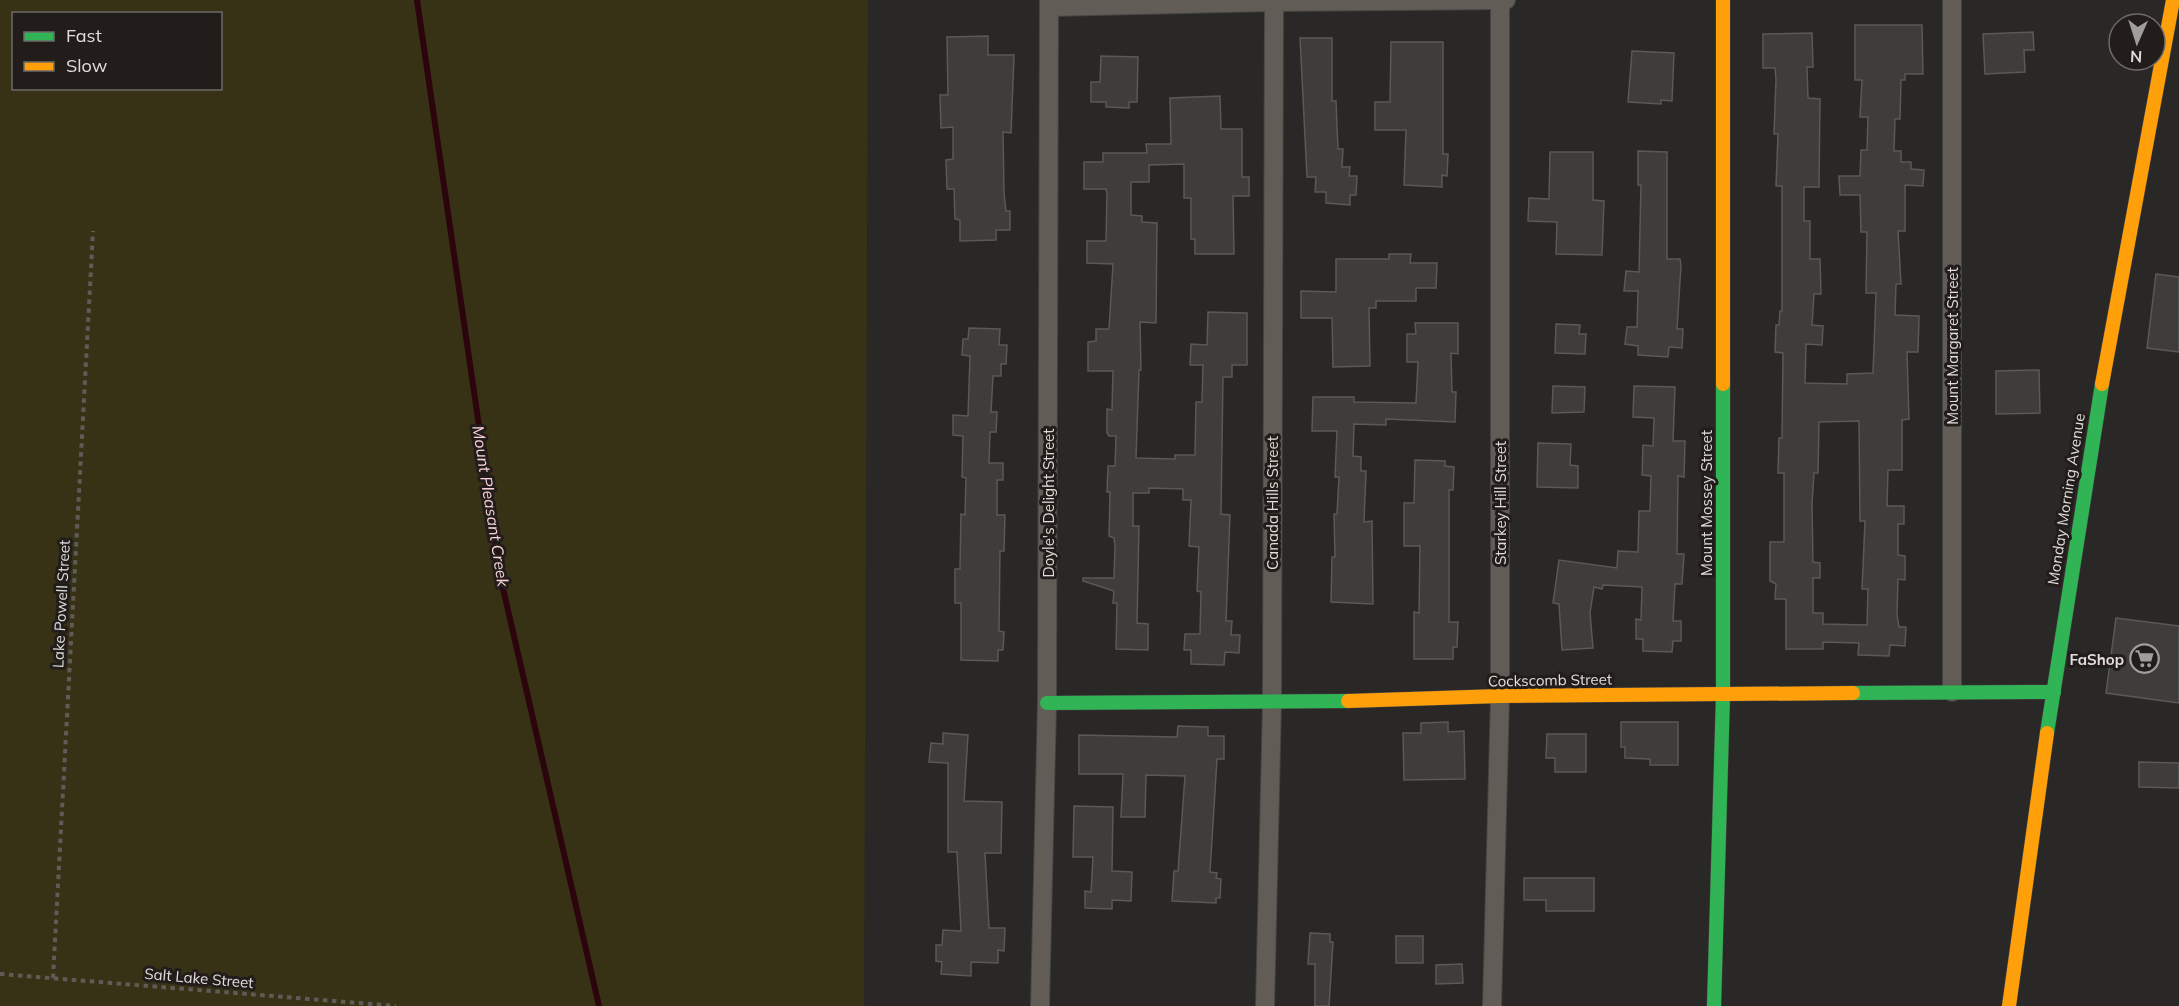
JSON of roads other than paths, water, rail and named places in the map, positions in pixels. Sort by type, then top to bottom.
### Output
[{"type":"street","name":"Starkey Hill Street","points":[[1492,1006],[1500,696],[1500,0]]},
{"type":"street","points":[[1049,4],[1506,0]]},
{"type":"street","name":"Mount Mossey Street","points":[[1714,1006],[1723,695],[1723,0]]},
{"type":"street","name":"Mount Margaret Street","points":[[1952,0],[1952,692]]},
{"type":"street","name":"Monday Morning Avenue","points":[[2009,1006],[2035,806],[2079,516],[2140,165],[2173,0]]},
{"type":"street","name":"Canada Hills Street","points":[[1265,1006],[1272,703],[1274,1]]},
{"type":"street","name":"Doyle's Delight Street","points":[[1040,1006],[1047,703],[1049,4]]},
{"type":"street","name":"Cockscomb Street","points":[[1047,703],[1272,703],[1500,696],[2054,692]]},
{"type":"waterway","name":"Mount Pleasant Creek","points":[[417,0],[502,584],[599,1006]]},
{"type":"place","name":"FaShop","points":[[2145,659]]}]
